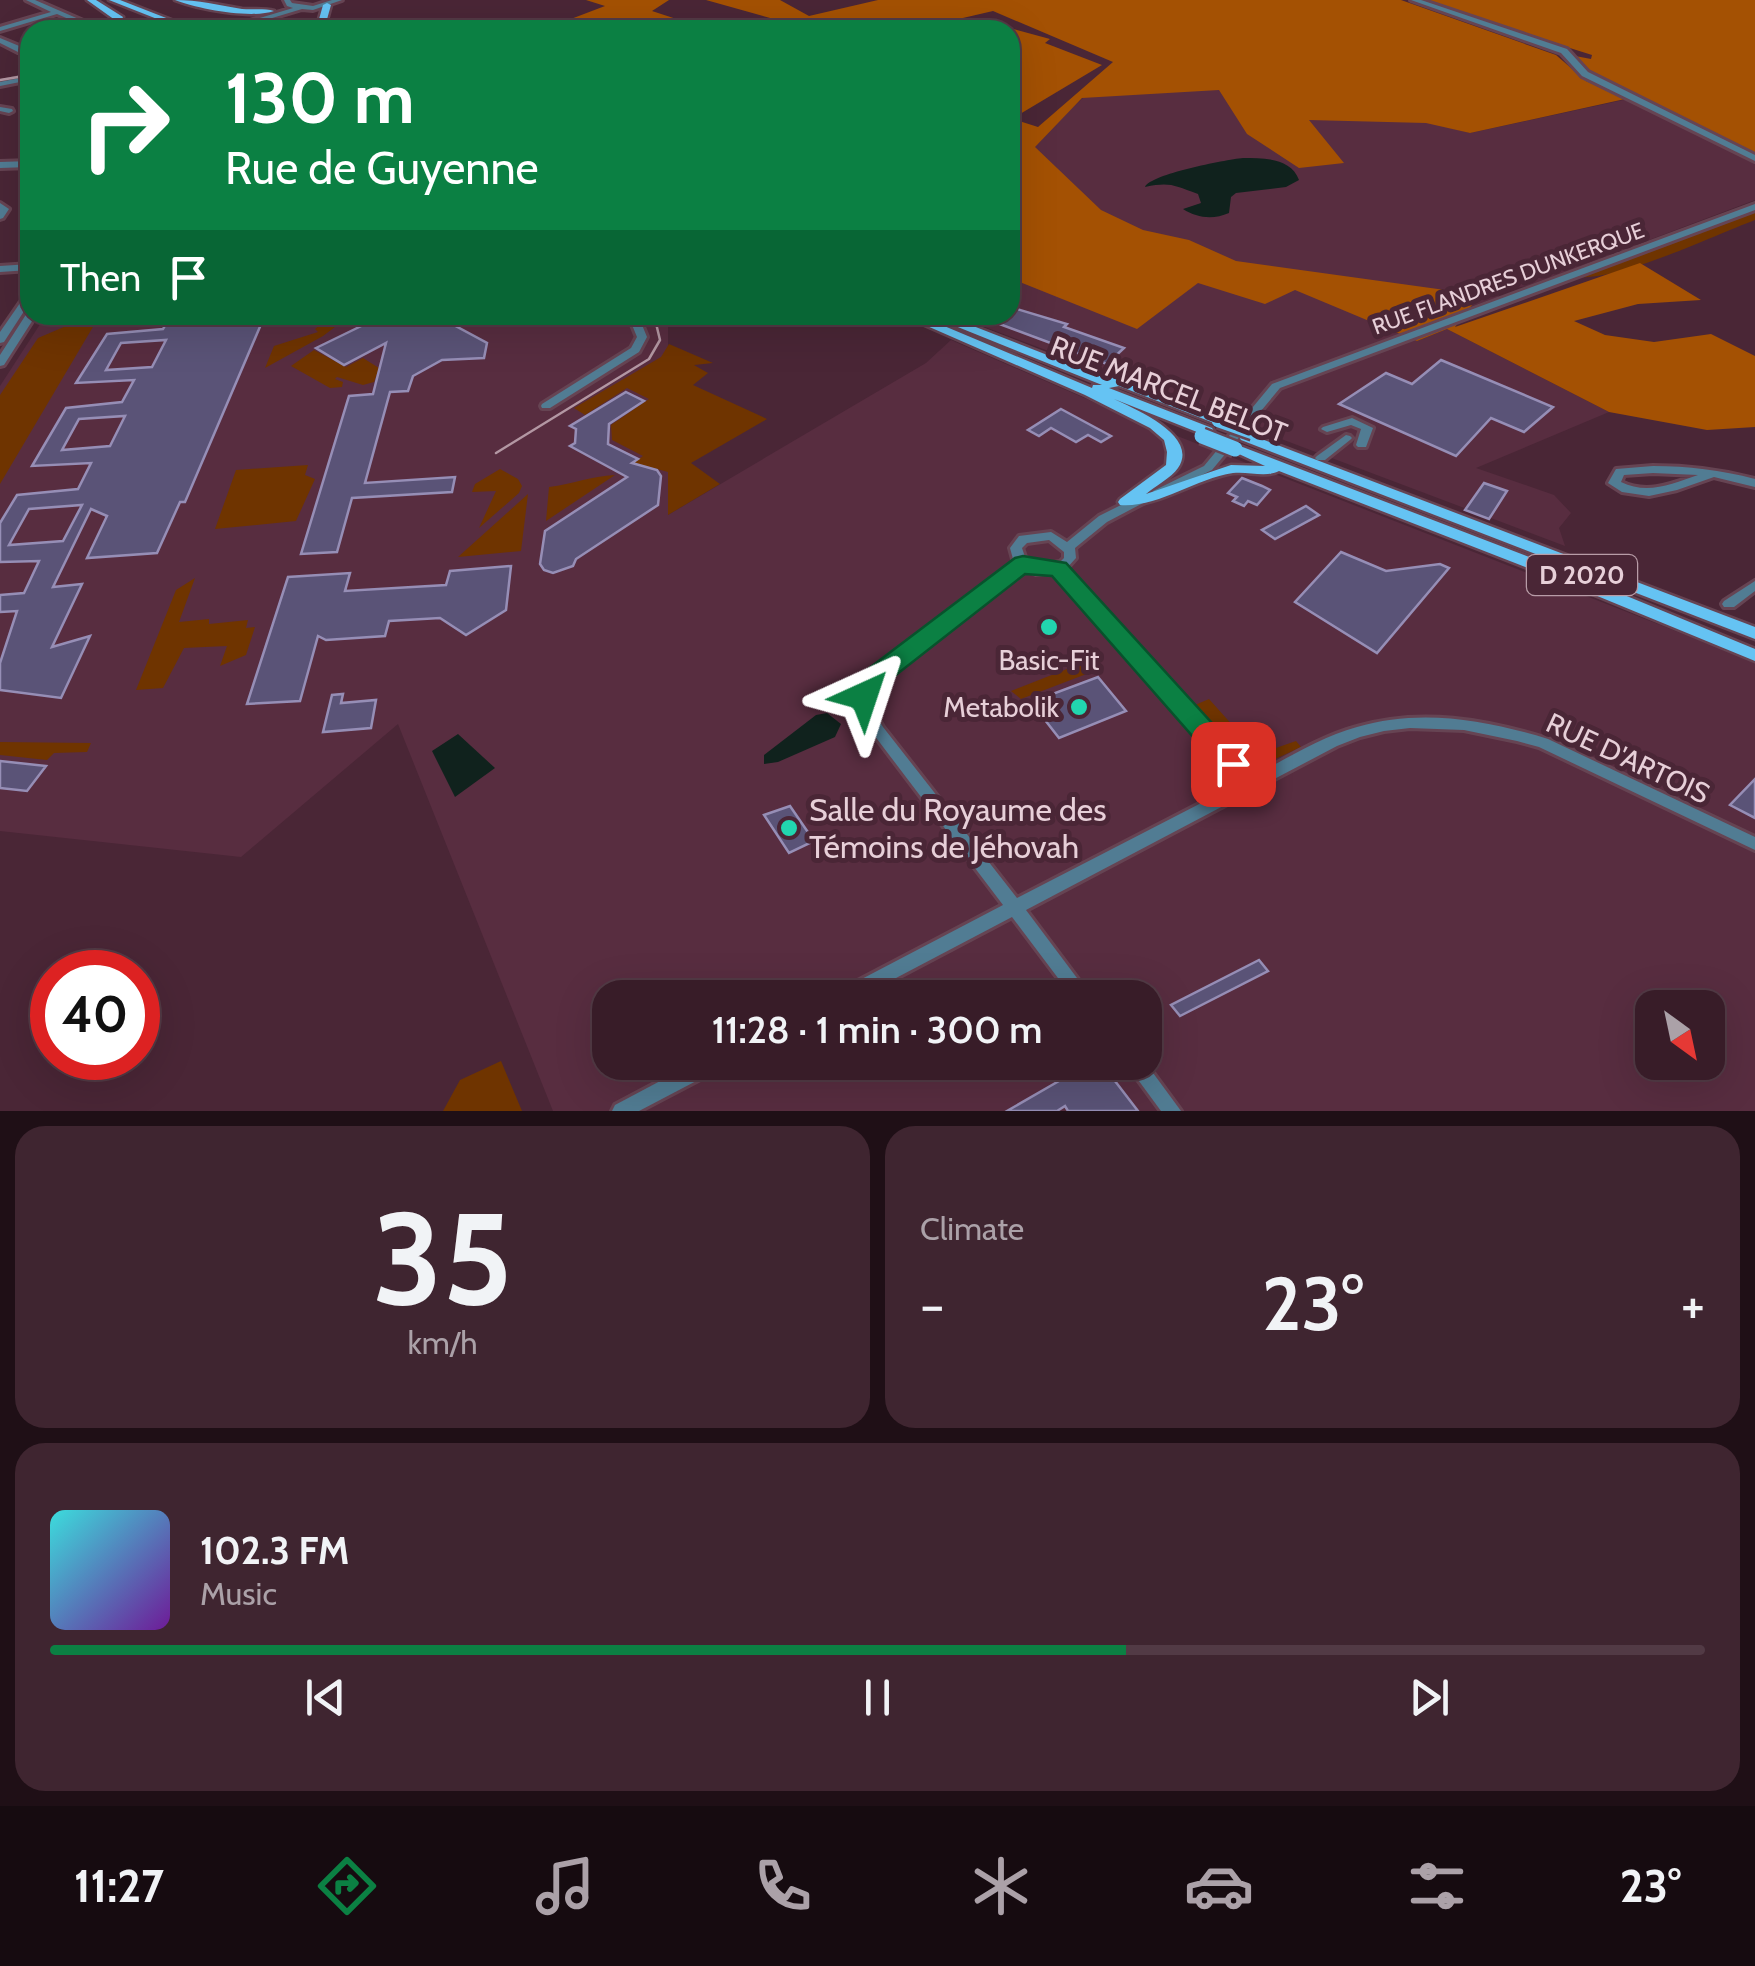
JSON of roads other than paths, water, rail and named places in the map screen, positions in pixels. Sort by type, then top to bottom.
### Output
[{"type":"main road","points":[[91,0],[118,14],[119,20]]},
{"type":"main road","points":[[102,0],[151,20]]},
{"type":"main road","points":[[113,0],[166,20]]},
{"type":"main road","points":[[178,0],[270,12]]},
{"type":"main road","points":[[323,20],[327,6]]},
{"type":"main road","points":[[933,325],[1162,430],[1173,445],[1172,467],[1131,502]]},
{"type":"main road","name":"RUE MARCEL BELOT","points":[[937,325],[1211,428]]},
{"type":"main road","name":"RUE MARCEL BELOT","points":[[959,325],[1211,428]]},
{"type":"main road","points":[[967,325],[1211,428],[1356,498]]},
{"type":"main road","points":[[1093,396],[1211,428],[1239,442],[1321,458],[1613,571],[1672,600]]},
{"type":"main road","name":"RUE MARCEL BELOT","points":[[1239,442],[1411,504]]},
{"type":"main road","points":[[1131,502],[1217,473],[1248,467],[1281,472],[1566,577],[1755,655]]},
{"type":"main road","name":"D 2020","points":[[1411,504],[1755,634]]},
{"type":"main road","name":"D 2020","points":[[1411,504],[1755,645]]},
{"type":"street","points":[[29,0],[77,20]]},
{"type":"street","points":[[254,20],[299,8],[327,6],[339,0]]},
{"type":"street","points":[[1414,0],[1564,52],[1586,74],[1755,158]]},
{"type":"street","points":[[246,20],[287,2],[299,8]]},
{"type":"street","points":[[31,20],[58,12]]},
{"type":"street","points":[[0,206],[5,209],[0,216]]},
{"type":"street","name":"RUE FLANDRES DUNKERQUE","points":[[1239,442],[1276,386],[1755,208]]},
{"type":"street","points":[[0,340],[20,310]]},
{"type":"street","points":[[0,362],[24,325]]},
{"type":"street","points":[[546,406],[635,350],[642,336],[637,325]]},
{"type":"street","points":[[1326,429],[1352,421],[1367,428],[1362,445]]},
{"type":"street","points":[[1321,458],[1346,438]]},
{"type":"street","points":[[1063,543],[1131,502],[1202,471],[1239,442]]},
{"type":"street","points":[[1709,474],[1646,496],[1628,492],[1614,483],[1620,472],[1652,468],[1709,474],[1755,483]]},
{"type":"street","points":[[1043,535],[1063,543],[1070,558],[1058,568],[1036,570],[1023,564],[1016,554],[1023,540],[1043,535]]},
{"type":"street","points":[[1023,564],[873,679],[864,702],[869,718],[1070,980]]},
{"type":"street","points":[[1058,568],[1250,784]]},
{"type":"street","points":[[1728,604],[1755,586]]},
{"type":"street","name":"RUE D'ARTOIS","points":[[876,980],[1351,733],[1427,720],[1509,733],[1543,743],[1755,844]]},
{"type":"street","points":[[620,1111],[680,1080]]},
{"type":"street","points":[[1148,1080],[1172,1111]]},
{"type":"tram line","points":[[0,80],[20,77]]},
{"type":"tram line","points":[[496,453],[649,359],[660,340],[656,325]]},
{"type":"place","name":"Basic-Fit","points":[[1049,627]]},
{"type":"place","name":"Metabolik","points":[[1079,707]]},
{"type":"place","name":"Salle du Royaume des Témoins de Jéhovah","points":[[789,828]]}]
